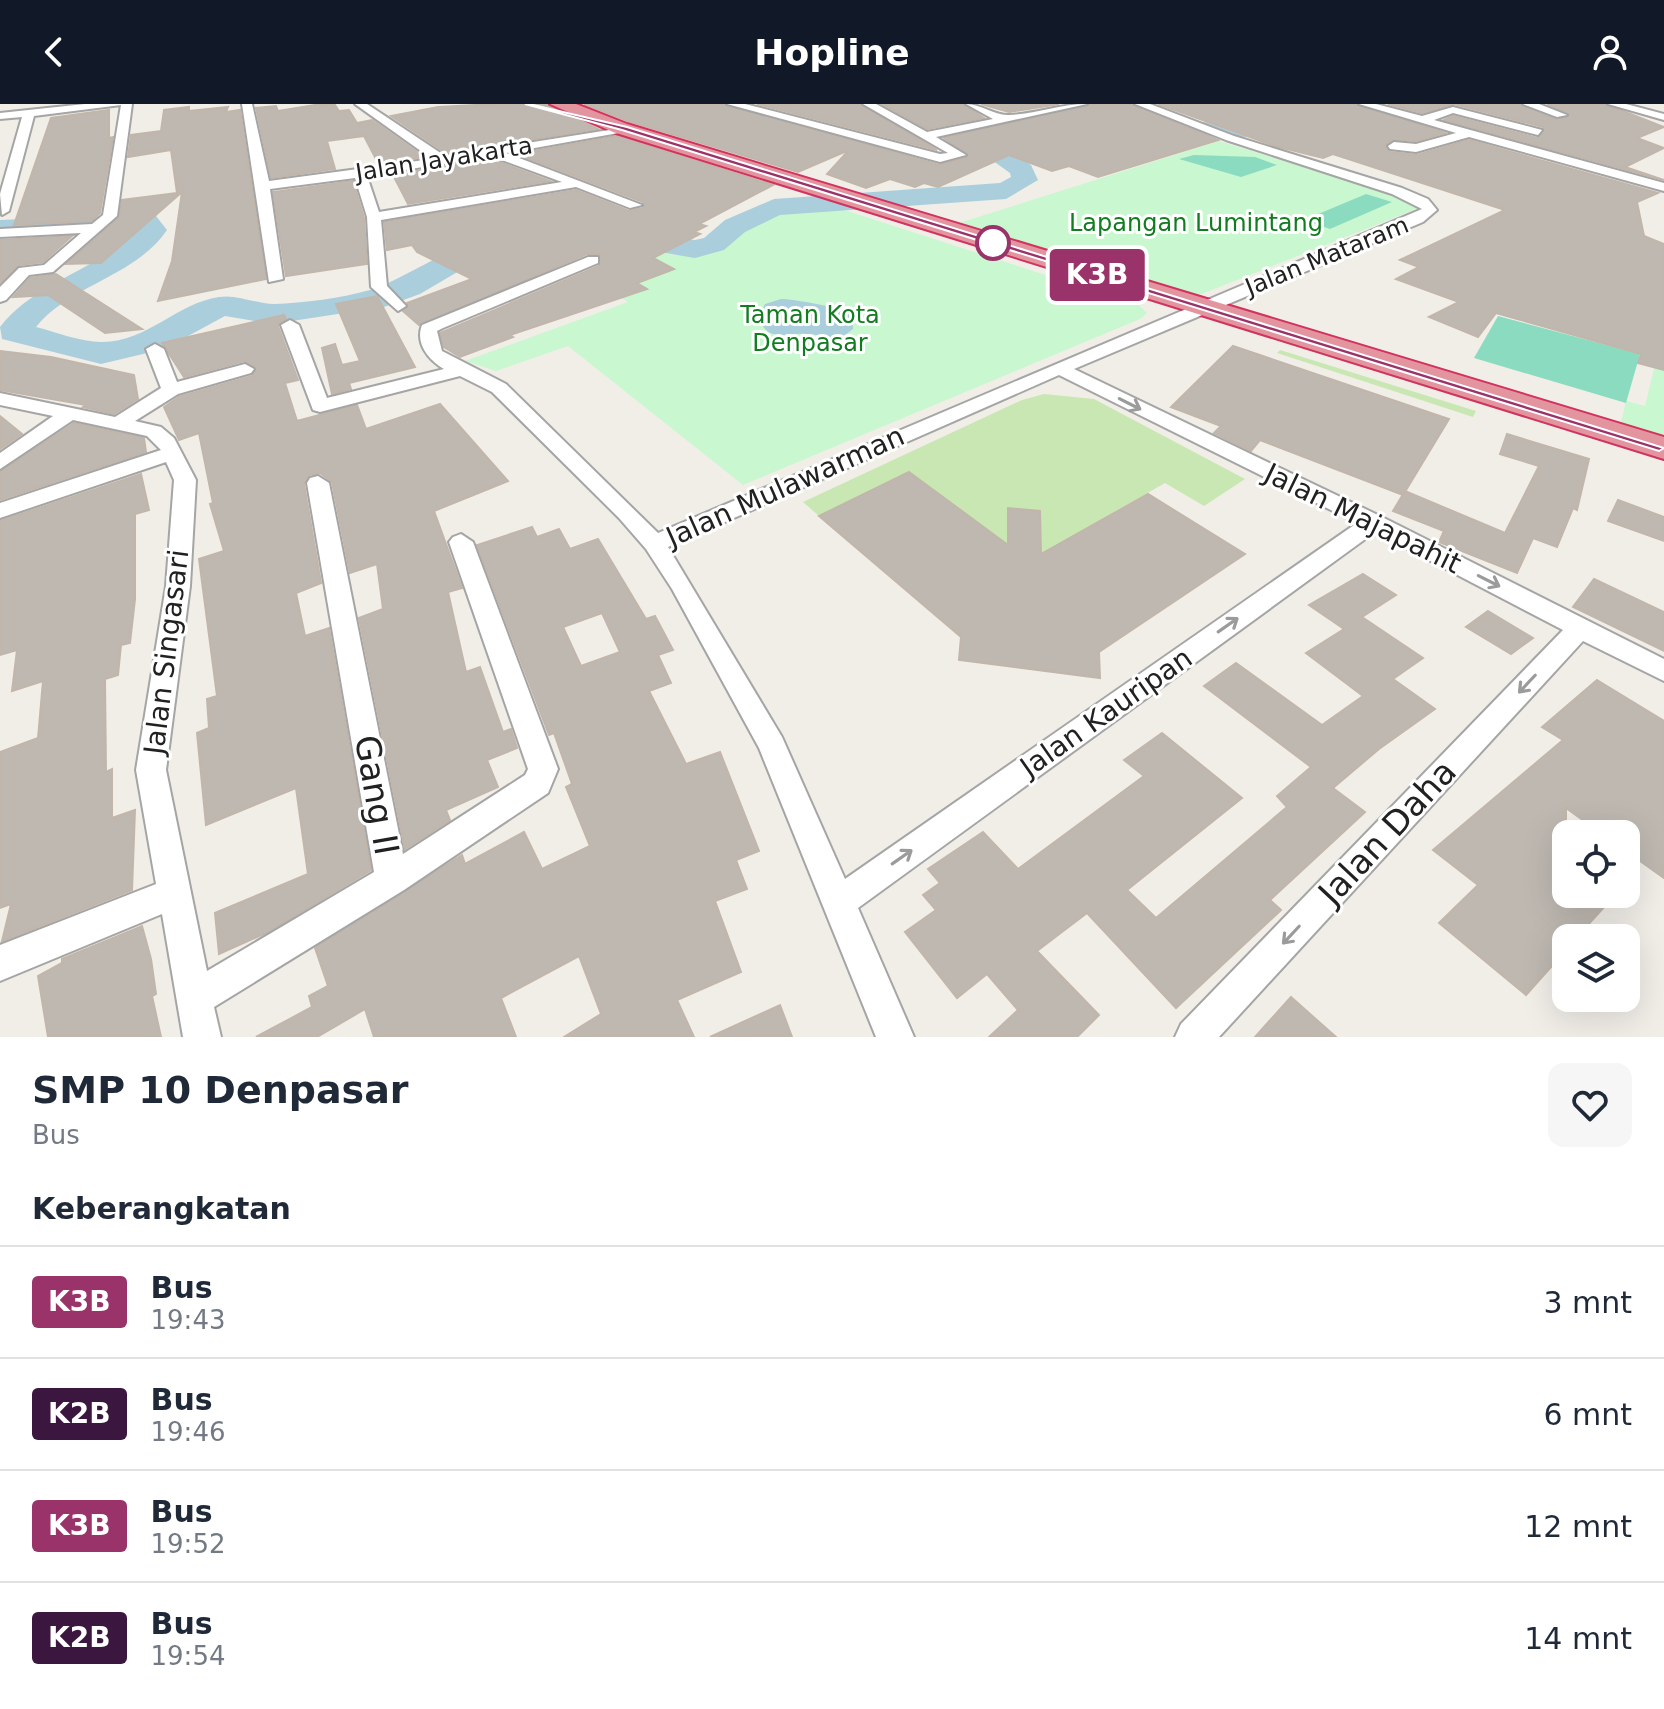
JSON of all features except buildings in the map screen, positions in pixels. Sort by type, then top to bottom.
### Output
[{"type":"highway","points":[[550,106],[1664,448]]},
{"type":"street","points":[[0,116],[56,107],[117,104]]},
{"type":"street","points":[[0,297],[24,271],[48,269],[100,225],[119,167],[127,104]]},
{"type":"street","points":[[247,104],[263,186],[275,279]]},
{"type":"street","points":[[360,104],[444,161]]},
{"type":"street","points":[[732,104],[940,158],[957,157],[959,153],[929,135],[868,104]]},
{"type":"street","points":[[971,104],[1005,120]]},
{"type":"street","points":[[929,135],[1082,104]]},
{"type":"street","name":"Jalan Mataram","points":[[1140,104],[1230,138],[1397,191],[1423,202],[1430,210],[1418,219],[1201,307]]},
{"type":"street","points":[[1364,104],[1664,187]]},
{"type":"street","points":[[1528,104],[1561,115]]},
{"type":"street","points":[[1613,104],[1664,117]]},
{"type":"street","points":[[1422,120],[1453,110],[1538,132]]},
{"type":"street","points":[[2,211],[15,141],[29,113]]},
{"type":"street","name":"Jalan Jayakarta","points":[[263,186],[444,161],[622,128]]},
{"type":"street","points":[[1394,146],[1416,148],[1469,133]]},
{"type":"street","points":[[493,152],[635,205]]},
{"type":"street","points":[[360,173],[374,217],[389,299]]},
{"type":"street","points":[[374,217],[574,184]]},
{"type":"street","points":[[0,233],[100,225]]},
{"type":"street","points":[[593,260],[430,327],[428,335],[439,359],[458,371],[482,376],[499,388],[627,513],[654,544]]},
{"type":"street","name":"Jalan Mulawarman","points":[[895,1037],[772,745],[682,586],[654,544],[1201,307]]},
{"type":"street","points":[[290,325],[320,406],[458,371]]},
{"type":"street","points":[[155,349],[171,390]]},
{"type":"street","points":[[120,422],[171,390],[245,369]]},
{"type":"street","name":"Jalan Majapahit","points":[[1060,369],[1374,522],[1664,671]]},
{"type":"street","points":[[0,399],[120,422],[162,436],[172,453],[0,511]]},
{"type":"street","points":[[0,463],[70,413]]},
{"type":"street","name":"Jalan Singasari","points":[[172,453],[185,480],[184,497],[178,586],[166,650],[151,770],[202,1037]]},
{"type":"street","name":"Gang II","points":[[194,999],[392,879],[318,483]]},
{"type":"street","name":"Jalan Kauripan","points":[[839,902],[1374,522]]},
{"type":"street","points":[[392,879],[537,784],[543,769],[461,542]]},
{"type":"street","name":"Jalan Daha","points":[[1194,1037],[1580,628]]},
{"type":"street","points":[[0,963],[174,893]]},
{"type":"green space","name":"Lapangan Lumintang","points":[[1219,141],[1388,193],[1419,208],[1199,295],[1184,294],[956,224]]},
{"type":"green space","points":[[1194,155],[1255,157],[1277,165],[1241,177],[1179,159]]},
{"type":"green space","points":[[1366,194],[1392,202],[1330,229],[1304,220]]},
{"type":"green space","name":"Taman Kota Denpasar","points":[[819,207],[844,210],[1139,305],[1147,313],[1140,319],[743,485],[568,346],[496,371],[465,361],[628,302],[581,273],[645,249],[674,255],[710,250],[728,242],[760,217],[787,209]]},
{"type":"green space","points":[[1498,316],[1640,354],[1626,403],[1474,358]]},
{"type":"green space","points":[[1280,350],[1476,411],[1473,417],[1277,353]]},
{"type":"green space","points":[[1664,356],[1664,440],[1620,427],[1626,401],[1645,406],[1657,357]]},
{"type":"green space","points":[[1044,394],[1094,399],[1245,479],[1204,506],[1165,483],[1057,545],[1055,554],[1037,552],[1039,511],[1008,508],[1011,550],[909,473],[819,516],[803,502],[1022,400]]},
{"type":"water","points":[[781,299],[848,311],[852,313],[853,329],[840,339],[811,334],[772,333],[762,325],[759,316],[765,304]]},
{"type":"waterway","points":[[1138,128],[1221,132],[1254,130],[1277,125],[1322,104]]},
{"type":"waterway","points":[[612,228],[652,243],[695,249],[714,244],[735,226],[774,207],[1006,191],[1025,180],[1022,170],[998,153],[996,147],[1045,134]]},
{"type":"waterway","points":[[0,229],[146,222],[153,230],[138,246],[120,258],[44,302],[27,315],[14,332],[101,353],[152,342],[192,318],[222,306],[272,314],[372,300],[409,287],[460,258],[505,240]]},
{"type":"bus line","name":"K3B","points":[[529,104],[624,129],[1664,448]]}]
